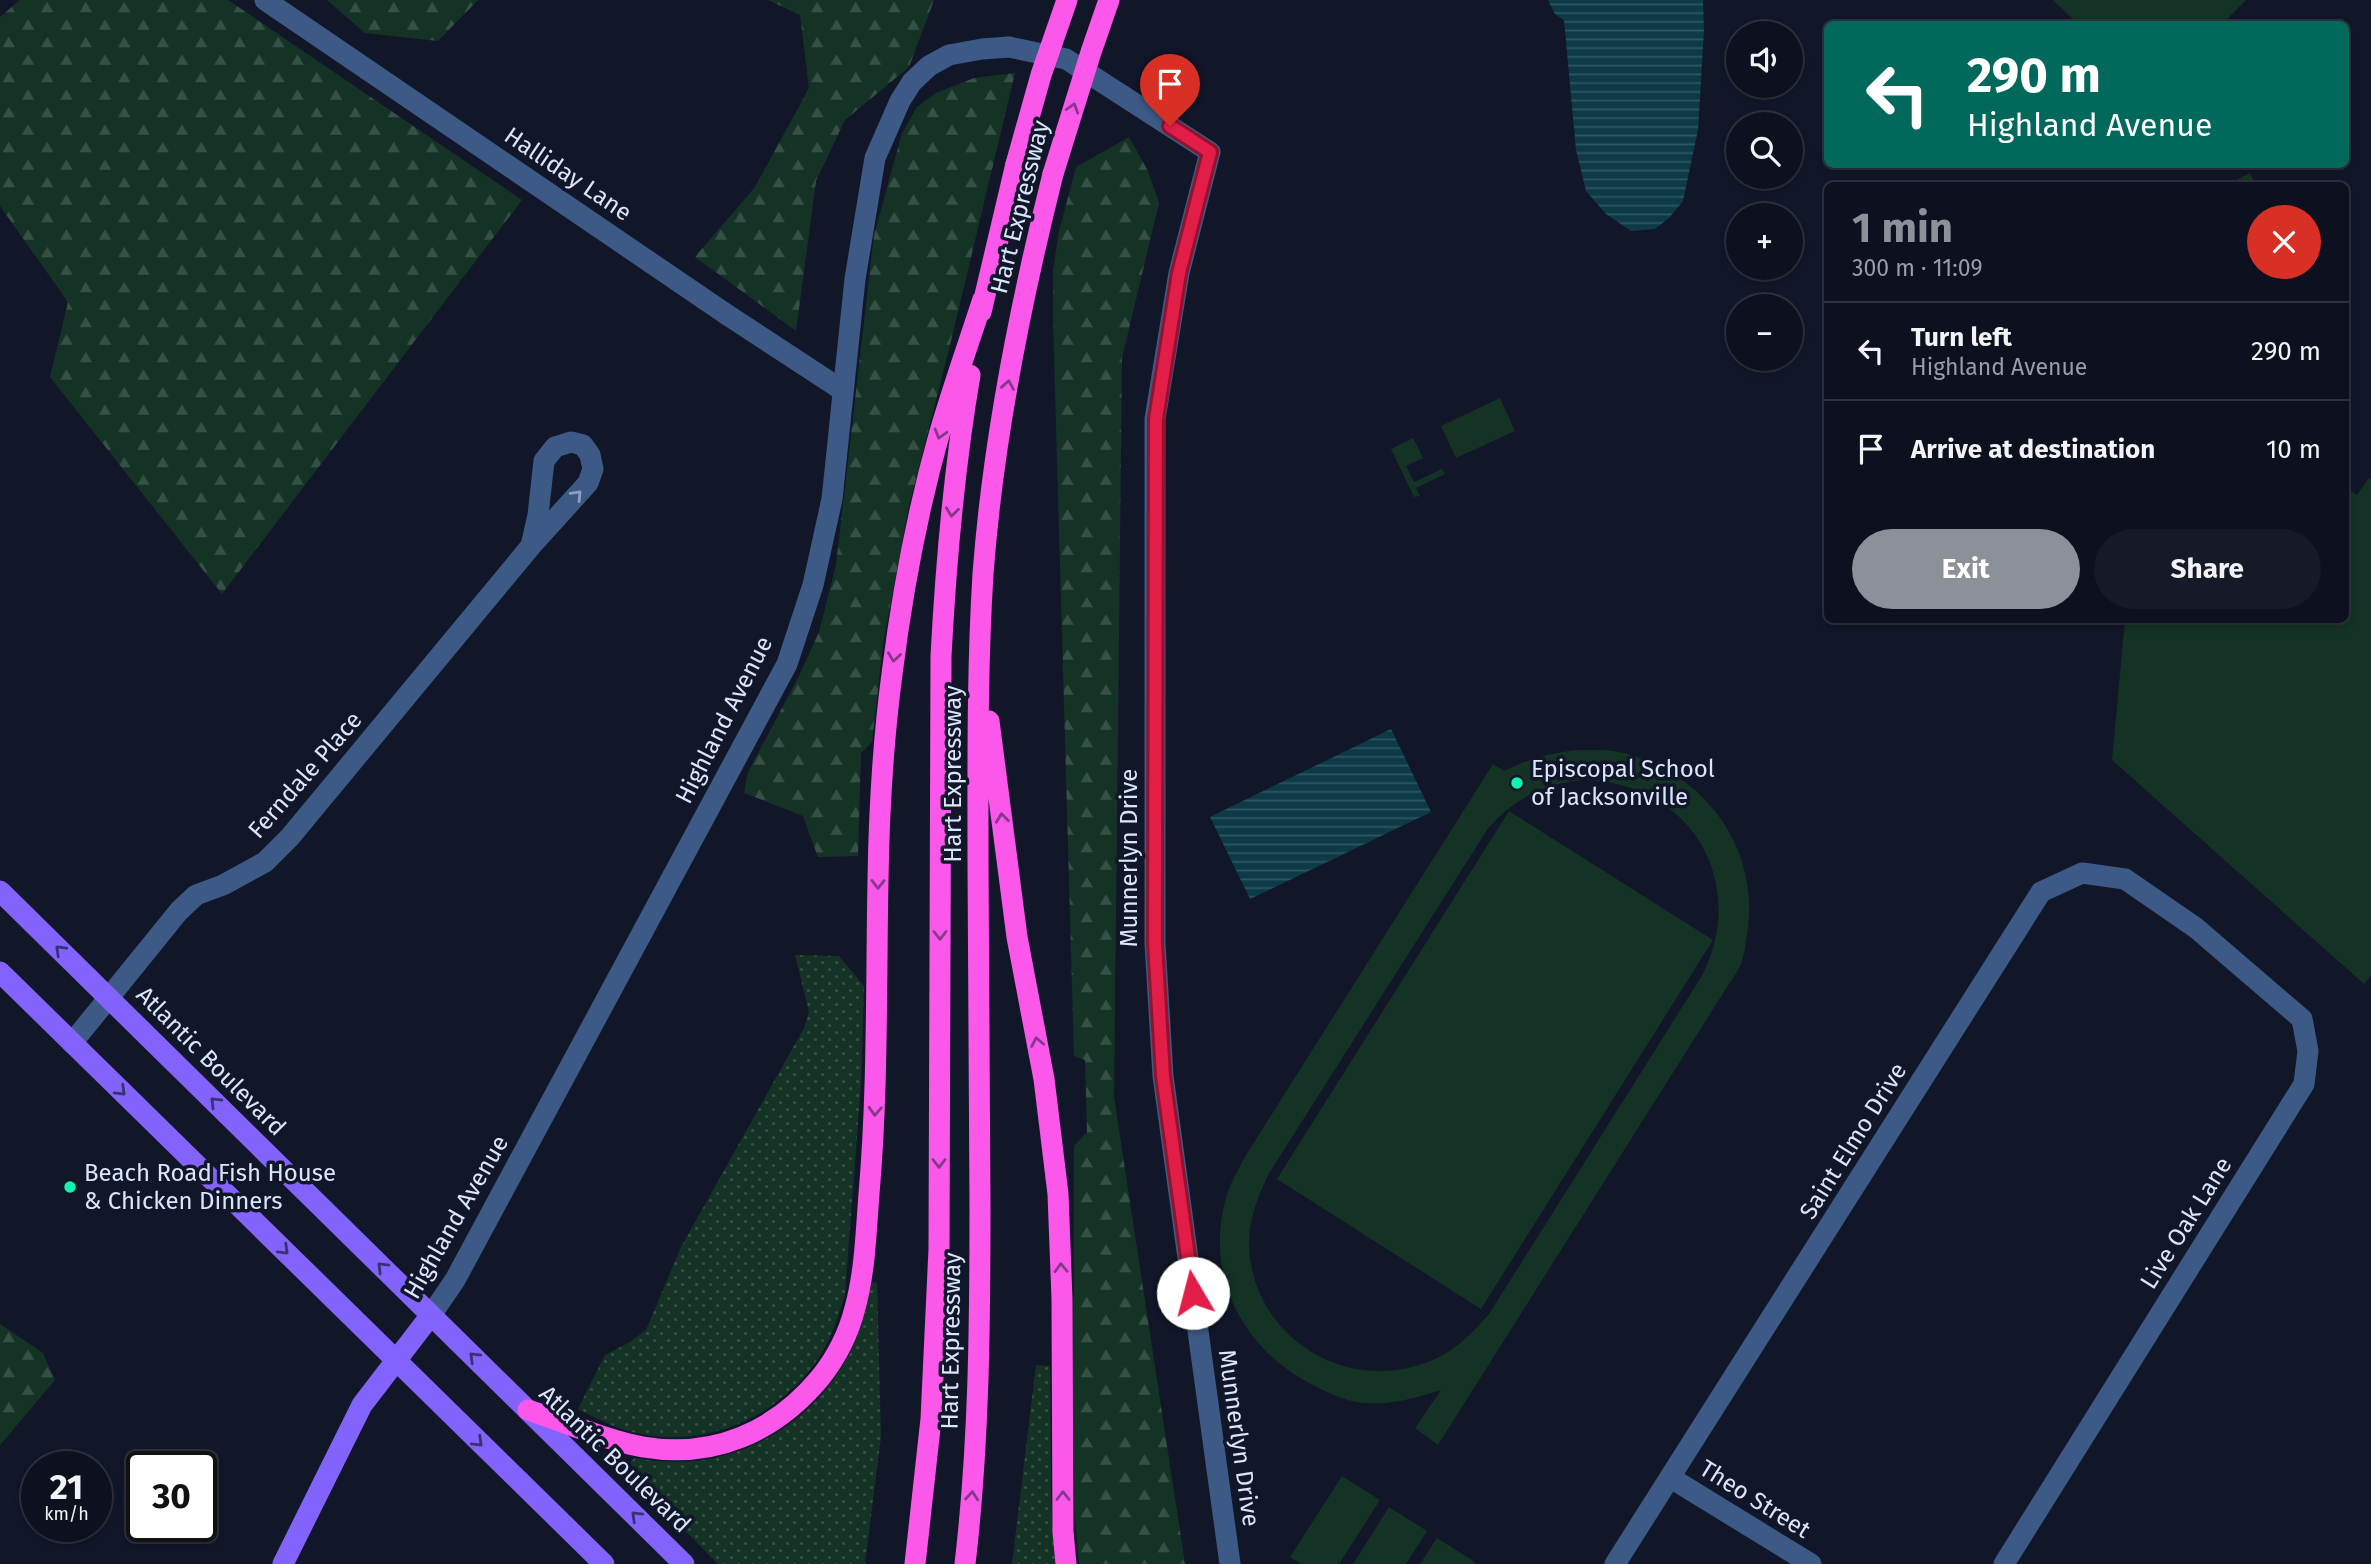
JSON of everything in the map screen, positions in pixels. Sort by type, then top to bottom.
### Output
[{"type":"highway","name":"Hart Expressway","points":[[915,1564],[931,1419],[939,1262],[941,656],[947,558],[964,412],[983,299],[1041,75],[1067,0]]},
{"type":"highway","name":"Hart Expressway","points":[[965,1564],[974,1470],[980,1313],[978,787],[984,573],[999,433],[1023,303],[1053,174],[1109,0]]},
{"type":"highway","points":[[528,1410],[641,1447],[671,1450],[724,1444],[779,1418],[816,1382],[839,1349],[855,1309],[866,1230],[872,1155],[876,1090],[878,876],[891,676],[910,560],[939,436],[983,299]]},
{"type":"highway","points":[[980,647],[1017,937],[1044,1079],[1058,1194],[1062,1299],[1063,1532],[1066,1564]]},
{"type":"main road","name":"Atlantic Boulevard","points":[[0,891],[684,1564]]},
{"type":"main road","points":[[0,972],[604,1564]]},
{"type":"main road","name":"Highland Avenue","points":[[283,1564],[362,1405],[431,1315]]},
{"type":"street","name":"Halliday Lane","points":[[265,0],[842,390]]},
{"type":"street","name":"Highland Avenue","points":[[431,1315],[455,1280],[787,664],[813,585],[832,499],[855,279],[876,158],[900,101],[912,82],[929,66],[949,55],[982,49],[1009,47],[1066,59],[1210,152]]},
{"type":"street","name":"Munnerlyn Drive","points":[[1210,152],[1179,273],[1156,419],[1155,943],[1163,1076],[1230,1564]]},
{"type":"street","name":"Ferndale Place","points":[[72,1043],[179,911],[196,895],[222,885],[265,862],[290,837],[531,546]]},
{"type":"street","name":"Saint Elmo Drive","points":[[1615,1564],[2041,892],[2082,873],[2124,879],[2196,928]]},
{"type":"street","name":"Live Oak Lane","points":[[2004,1564],[2304,1084],[2308,1051],[2302,1019],[2196,928]]},
{"type":"street","name":"Theo Street","points":[[1671,1478],[1811,1564]]},
{"type":"green space","points":[[20,0],[228,0],[522,200],[222,594],[50,377],[68,302],[0,206],[0,17]]},
{"type":"green space","points":[[327,0],[478,0],[438,41],[365,33]]},
{"type":"green space","points":[[768,0],[934,0],[909,67],[845,120],[816,181],[796,331],[695,257],[755,187],[809,88],[800,15]]},
{"type":"green space","points":[[2053,0],[2246,0],[2225,21],[2075,21]]},
{"type":"green space","points":[[1015,73],[908,510],[883,645],[872,742],[861,753],[858,856],[818,857],[803,816],[744,793],[748,772],[819,632],[836,565],[874,235],[902,133],[917,107],[936,93],[974,78]]},
{"type":"green space","points":[[1129,137],[1148,171],[1159,203],[1122,358],[1114,1097],[1185,1564],[1079,1564],[1074,1505],[1074,1146],[1087,1132],[1085,1060],[1074,1056],[1053,270],[1059,231],[1076,167]]},
{"type":"green space","points":[[2250,173],[2254,182],[2233,182]]},
{"type":"green space","points":[[1500,398],[1515,431],[1456,458],[1441,426]]},
{"type":"green space","points":[[1413,438],[1423,458],[1406,466],[1414,482],[1442,469],[1445,474],[1416,488],[1420,496],[1414,497],[1391,449]]},
{"type":"green space","points":[[2369,478],[2371,479],[2371,976],[2364,984],[2112,760],[2125,623],[2349,623],[2349,490],[2357,495]]},
{"type":"green space","points":[[1577,750],[1624,753],[1653,763],[1679,778],[1701,796],[1720,817],[1734,842],[1744,869],[1749,898],[1744,951],[1734,976],[1438,1445],[1415,1428],[1441,1390],[1386,1403],[1352,1401],[1313,1385],[1288,1370],[1266,1351],[1248,1329],[1234,1305],[1220,1252],[1221,1223],[1227,1194],[1246,1155],[1493,764],[1504,771],[1548,755]],"holes":[[[1584,780],[1621,785],[1653,798],[1680,817],[1700,842],[1713,872],[1719,904],[1715,939],[1703,974],[1489,1314],[1473,1332],[1441,1356],[1409,1368],[1376,1371],[1344,1366],[1315,1354],[1290,1335],[1269,1311],[1255,1281],[1249,1247],[1250,1228],[1268,1175],[1496,819],[1530,795],[1556,785]]]},
{"type":"green space","points":[[1509,811],[1713,940],[1481,1309],[1277,1179]]},
{"type":"green space","points":[[795,955],[839,956],[864,986],[861,1083],[845,1295],[837,1320],[823,1352],[802,1379],[762,1412],[739,1424],[689,1436],[663,1437],[622,1429],[578,1409],[605,1355],[646,1330],[681,1247],[804,1028],[809,1012]]},
{"type":"green space","points":[[872,1282],[877,1283],[881,1437],[865,1564],[718,1564],[624,1469],[634,1458],[684,1462],[736,1452],[758,1443],[798,1418],[815,1402],[844,1365],[860,1329]]},
{"type":"green space","points":[[0,1324],[43,1353],[55,1380],[0,1445]]},
{"type":"green space","points":[[1036,1365],[1050,1366],[1051,1496],[1055,1564],[1012,1564]]},
{"type":"green space","points":[[1342,1476],[1380,1500],[1339,1564],[1301,1564],[1290,1557]]},
{"type":"green space","points":[[1389,1507],[1427,1531],[1406,1564],[1353,1564]]},
{"type":"green space","points":[[1437,1538],[1475,1562],[1474,1564],[1420,1564]]},
{"type":"water","points":[[1548,0],[1703,0],[1704,30],[1698,130],[1683,201],[1669,218],[1655,229],[1631,231],[1606,214],[1586,191],[1576,150],[1564,20],[1555,14]]},
{"type":"water","points":[[1391,729],[1431,812],[1250,899],[1210,817]]},
{"type":"place","name":"Episcopal School of Jacksonville","points":[[1517,783]]},
{"type":"place","name":"Beach Road Fish House & Chicken Dinners","points":[[70,1187]]},
{"type":"route","points":[[1170,126],[1210,152],[1179,273],[1156,419],[1155,943],[1163,1076],[1193,1293]]}]
